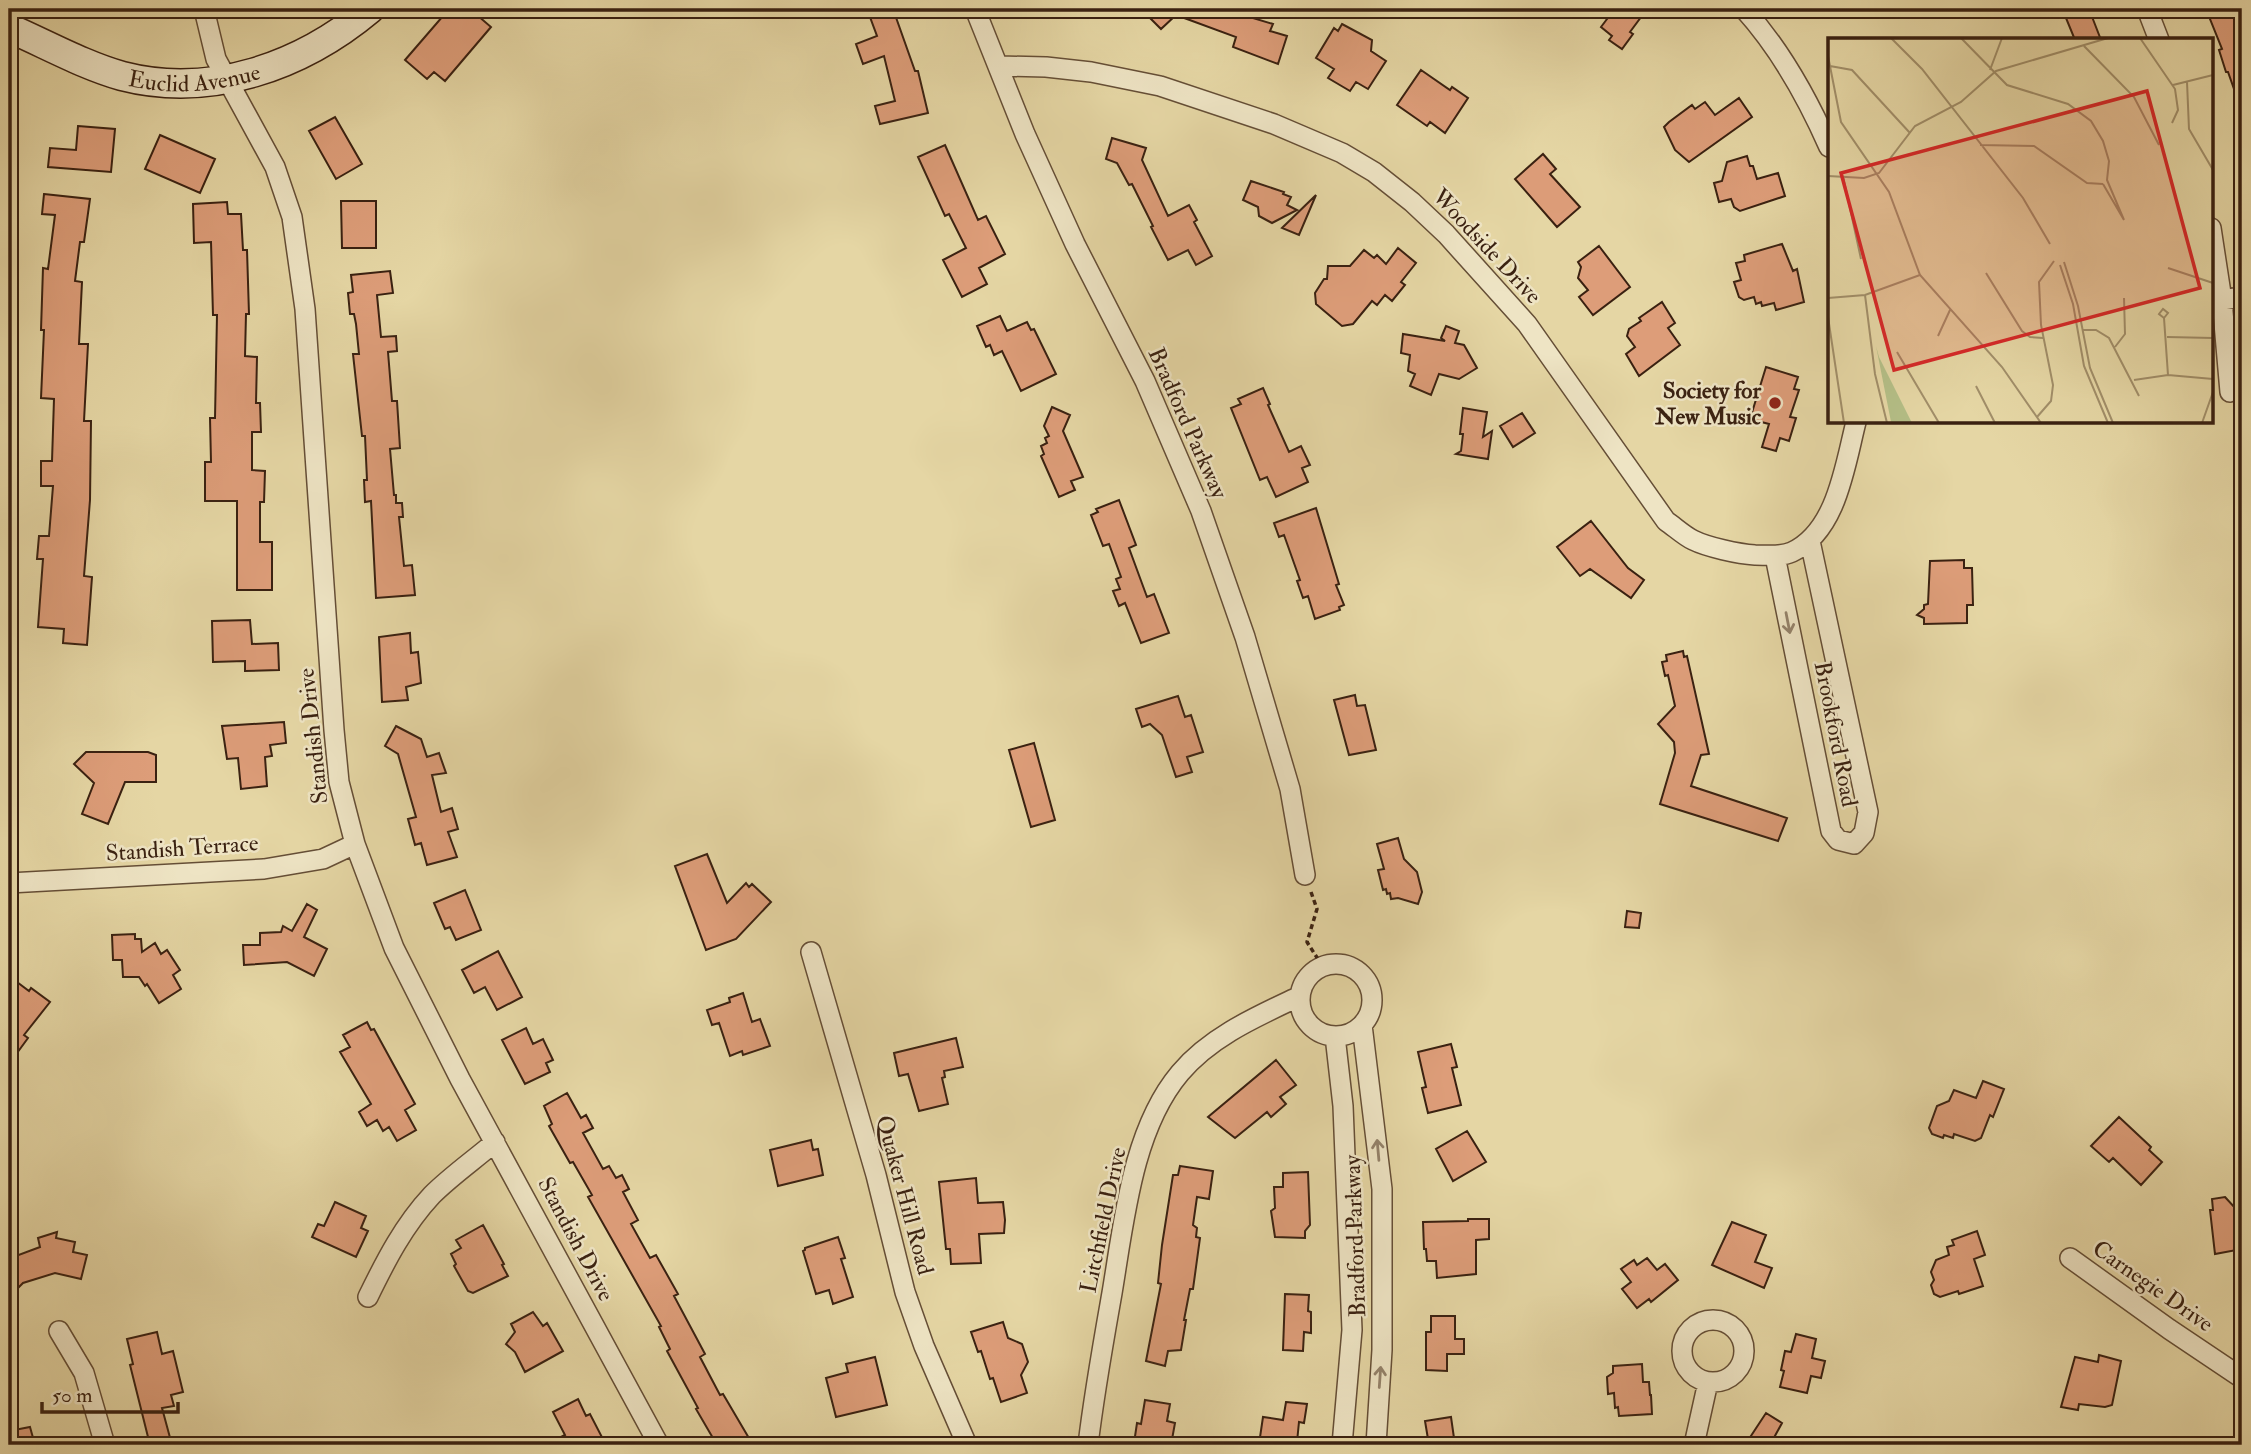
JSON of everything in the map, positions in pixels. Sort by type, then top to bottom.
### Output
[{"type":"street","name":"Standish Drive","points":[[204,9],[216,59],[275,167],[292,217],[305,309],[335,743],[339,782],[355,844],[394,948],[495,1142],[659,1445]]},
{"type":"street","name":"Euclid Avenue","points":[[9,31],[119,75],[145,81],[209,82],[263,71],[295,58],[353,23],[370,9]]},
{"type":"street","name":"Bradford Parkway","points":[[975,9],[1025,134],[1075,244],[1145,381],[1201,511],[1245,637],[1290,789],[1305,875]]},
{"type":"street","points":[[1744,9],[1786,62],[1828,145]]},
{"type":"street","points":[[2147,9],[2158,38]]},
{"type":"street","name":"Woodside Drive","points":[[999,66],[1091,72],[1160,86],[1274,124],[1342,153],[1374,172],[1446,234],[1527,324],[1666,521],[1694,541],[1744,554],[1775,556]]},
{"type":"street","points":[[2212,235],[2222,300],[2230,392]]},
{"type":"street","points":[[2222,300],[2242,297]]},
{"type":"street","points":[[1775,556],[1790,553],[1810,541],[1829,511],[1840,485],[1855,424]]},
{"type":"street","name":"Brookford Road","points":[[1775,556],[1831,831],[1838,840],[1854,844],[1864,833],[1868,812],[1810,541]]},
{"type":"street","name":"Standish Terrace","points":[[9,883],[264,869],[323,859],[355,844]]},
{"type":"street","name":"Quaker Hill Road","points":[[811,952],[876,1175],[905,1292],[924,1346],[967,1445]]},
{"type":"street","name":"Bradford Parkway","points":[[1323,967],[1332,964],[1352,967],[1371,989],[1371,1008],[1362,1025],[1382,1189],[1382,1350],[1376,1445]]},
{"type":"street","points":[[1323,967],[1307,978],[1300,996],[1305,1019],[1323,1034],[1335,1036],[1354,1032],[1362,1025]]},
{"type":"street","name":"Litchfield Drive","points":[[1087,1445],[1133,1171],[1155,1113],[1180,1073],[1202,1052],[1232,1030],[1300,996]]},
{"type":"street","name":"Bradford Parkway","points":[[1335,1036],[1343,1105],[1352,1329],[1342,1445]]},
{"type":"street","points":[[368,1297],[391,1250],[407,1225],[433,1194],[495,1142]]},
{"type":"street","name":"Carnegie Drive","points":[[2070,1258],[2242,1378]]},
{"type":"street","points":[[59,1331],[85,1373],[105,1445]]},
{"type":"street","points":[[1694,1445],[1708,1382]]},
{"type":"path","points":[[1305,875],[1317,909],[1307,942],[1323,967]]},
{"type":"building","points":[[449,9],[470,9],[491,27],[445,81],[434,72],[427,79],[405,60]]},
{"type":"building","points":[[867,9],[893,9],[915,71],[918,71],[928,113],[880,124],[875,106],[895,101],[884,56],[863,64],[856,44],[877,36]]},
{"type":"building","points":[[1141,9],[1223,9],[1273,24],[1270,31],[1287,36],[1278,64],[1233,47],[1236,37],[1176,15],[1161,29]]},
{"type":"building","points":[[1593,9],[1647,9],[1630,32],[1633,34],[1622,49],[1609,40],[1612,36],[1601,27],[1607,19]]},
{"type":"building","points":[[2089,9],[2100,38],[2074,38],[2066,18]]},
{"type":"building","points":[[2206,9],[2234,9],[2237,16],[2242,14],[2242,106],[2226,72],[2219,50],[2222,49]]},
{"type":"building","points":[[1342,24],[1372,40],[1371,51],[1386,61],[1368,89],[1356,82],[1350,91],[1328,78],[1334,69],[1316,58],[1334,28],[1338,31]]},
{"type":"building","points":[[1421,70],[1450,90],[1452,87],[1468,98],[1445,133],[1430,122],[1427,126],[1397,105]]},
{"type":"building","points":[[1739,98],[1752,117],[1689,162],[1675,150],[1664,127],[1669,122],[1692,105],[1695,109],[1705,102],[1715,115]]},
{"type":"building","points":[[335,117],[362,164],[336,179],[309,131]]},
{"type":"building","points":[[78,126],[115,129],[111,172],[48,167],[50,148],[76,150]]},
{"type":"building","points":[[160,135],[215,159],[200,193],[145,169]]},
{"type":"building","points":[[1112,138],[1146,148],[1142,160],[1168,216],[1189,205],[1197,220],[1194,222],[1212,256],[1196,265],[1188,250],[1168,260],[1132,184],[1129,185],[1117,163],[1106,159]]},
{"type":"building","points":[[945,145],[978,220],[986,216],[1005,254],[979,268],[987,284],[962,297],[943,260],[966,248],[949,214],[945,216],[918,157]]},
{"type":"building","points":[[1543,154],[1556,169],[1550,174],[1580,207],[1557,227],[1515,179]]},
{"type":"building","points":[[1747,156],[1757,179],[1778,173],[1785,196],[1740,211],[1734,207],[1731,199],[1719,202],[1714,183],[1722,181],[1727,162]]},
{"type":"building","points":[[1251,181],[1284,192],[1283,194],[1291,197],[1287,205],[1297,210],[1272,223],[1259,216],[1258,207],[1243,200]]},
{"type":"building","points":[[44,194],[90,199],[75,281],[82,282],[79,344],[88,344],[84,421],[91,421],[90,500],[84,576],[92,577],[87,645],[63,643],[64,629],[38,627],[43,559],[37,559],[39,536],[49,536],[53,486],[41,486],[41,461],[52,461],[54,399],[41,398],[43,268],[48,269],[55,215],[42,214]]},
{"type":"building","points":[[1316,195],[1299,235],[1282,228]]},
{"type":"building","points":[[341,201],[376,201],[376,248],[342,248]]},
{"type":"building","points":[[227,202],[228,214],[241,214],[243,250],[247,250],[249,314],[246,314],[245,356],[257,357],[256,403],[260,403],[261,432],[252,432],[252,470],[265,471],[264,502],[260,502],[260,542],[272,542],[272,590],[237,590],[237,501],[205,501],[205,462],[211,462],[210,418],[215,418],[217,315],[213,315],[211,242],[194,243],[193,204]]},
{"type":"building","points":[[1782,244],[1793,271],[1797,269],[1804,302],[1776,310],[1774,303],[1762,306],[1761,302],[1756,304],[1754,297],[1744,300],[1739,297],[1734,282],[1741,280],[1736,263],[1745,261],[1744,255]]},
{"type":"building","points":[[1599,246],[1630,287],[1593,315],[1579,297],[1588,290],[1578,278],[1581,267],[1578,262]]},
{"type":"building","points":[[1398,248],[1416,263],[1401,282],[1405,285],[1392,301],[1385,295],[1377,305],[1372,301],[1353,324],[1342,326],[1316,304],[1315,293],[1324,279],[1327,279],[1328,266],[1350,266],[1364,250],[1374,258],[1377,255],[1386,264]]},
{"type":"building","points":[[390,271],[393,293],[377,295],[381,337],[396,336],[397,351],[388,352],[392,401],[397,401],[400,448],[390,449],[394,495],[396,503],[402,503],[403,517],[399,517],[404,566],[412,565],[415,595],[376,598],[371,501],[365,502],[365,436],[362,436],[353,354],[359,354],[356,324],[354,314],[350,314],[348,293],[353,292],[351,275]]},
{"type":"building","points":[[1662,302],[1675,323],[1668,328],[1680,345],[1639,376],[1626,354],[1635,347],[1627,336],[1629,329],[1641,321],[1639,318]]},
{"type":"building","points":[[1000,316],[1007,331],[1027,322],[1031,330],[1034,329],[1056,374],[1021,391],[1002,351],[994,355],[990,345],[986,347],[977,326]]},
{"type":"building","points":[[1446,326],[1459,331],[1455,343],[1464,345],[1477,368],[1459,379],[1439,374],[1431,395],[1410,386],[1415,374],[1408,371],[1410,355],[1401,353],[1403,334],[1445,341],[1441,338]]},
{"type":"building","name":"Society for New Music","points":[[1766,367],[1798,377],[1794,389],[1799,390],[1790,417],[1796,418],[1789,441],[1780,438],[1776,451],[1762,447],[1769,424],[1750,419]]},
{"type":"building","points":[[1263,388],[1289,452],[1301,446],[1310,465],[1302,468],[1308,482],[1276,497],[1267,477],[1260,480],[1231,408],[1241,404],[1238,399]]},
{"type":"building","points":[[1052,407],[1070,415],[1063,431],[1083,477],[1071,481],[1075,490],[1059,497],[1041,456],[1044,454],[1041,446],[1047,443],[1045,438],[1049,436],[1044,426]]},
{"type":"building","points":[[1463,408],[1487,412],[1483,437],[1492,431],[1488,459],[1456,454],[1461,451]]},
{"type":"building","points":[[1522,413],[1535,433],[1513,447],[1500,426]]},
{"type":"building","points":[[1119,500],[1136,545],[1129,548],[1147,597],[1154,594],[1169,633],[1141,643],[1125,603],[1119,606],[1113,591],[1120,589],[1116,579],[1121,577],[1109,544],[1103,546],[1091,515],[1098,512],[1096,509]]},
{"type":"building","points":[[1316,508],[1339,584],[1336,585],[1344,605],[1339,607],[1340,610],[1315,619],[1308,596],[1303,598],[1297,581],[1300,580],[1284,535],[1279,537],[1274,523]]},
{"type":"building","points":[[1591,521],[1628,568],[1644,580],[1631,598],[1590,569],[1580,576],[1557,547]]},
{"type":"building","points":[[1964,560],[1964,568],[1972,568],[1973,605],[1967,605],[1967,623],[1924,624],[1924,618],[1917,615],[1924,609],[1924,605],[1928,604],[1930,561]]},
{"type":"building","points":[[250,620],[252,644],[278,643],[279,670],[245,671],[245,661],[213,662],[212,621]]},
{"type":"building","points":[[410,633],[411,653],[418,652],[421,683],[406,687],[408,700],[382,702],[379,637]]},
{"type":"building","points":[[1683,651],[1684,657],[1687,656],[1709,754],[1701,755],[1691,786],[1787,818],[1778,841],[1660,804],[1675,753],[1674,742],[1658,724],[1675,706],[1662,662],[1667,661],[1666,655]]},
{"type":"building","points":[[1355,695],[1357,706],[1365,705],[1376,750],[1349,755],[1334,700]]},
{"type":"building","points":[[1178,696],[1185,717],[1191,715],[1203,752],[1187,757],[1192,772],[1176,777],[1162,735],[1150,724],[1142,727],[1136,709]]},
{"type":"building","points":[[284,722],[286,743],[270,745],[272,756],[265,757],[267,786],[241,789],[238,758],[227,759],[222,726]]},
{"type":"building","points":[[396,726],[421,739],[427,757],[439,753],[446,773],[432,775],[441,812],[452,808],[458,829],[448,832],[457,857],[427,865],[421,843],[415,845],[408,819],[416,817],[398,754],[385,746]]},
{"type":"building","points":[[1034,743],[1055,820],[1031,827],[1009,750]]},
{"type":"building","points":[[86,752],[148,752],[156,755],[156,782],[125,782],[108,824],[82,814],[94,783],[74,764]]},
{"type":"building","points":[[1398,838],[1404,859],[1417,872],[1422,892],[1418,904],[1398,898],[1391,899],[1390,893],[1387,894],[1386,889],[1383,890],[1378,870],[1384,869],[1377,844]]},
{"type":"building","points":[[707,854],[727,903],[746,883],[749,887],[752,884],[771,902],[736,939],[706,950],[675,866]]},
{"type":"building","points":[[465,890],[481,930],[456,940],[450,927],[445,929],[434,903]]},
{"type":"building","points":[[307,904],[317,910],[304,937],[327,949],[314,976],[287,962],[244,965],[243,945],[260,945],[260,933],[281,932],[283,926],[292,931]]},
{"type":"building","points":[[1627,911],[1641,913],[1639,928],[1625,927]]},
{"type":"building","points":[[135,934],[135,939],[141,939],[142,952],[155,943],[161,954],[167,950],[180,970],[173,975],[181,989],[159,1003],[139,977],[123,977],[122,960],[113,960],[112,935]]},
{"type":"building","points":[[498,951],[522,997],[497,1010],[485,987],[474,993],[462,970]]},
{"type":"building","points":[[9,976],[50,1002],[24,1035],[28,1038],[9,1064]]},
{"type":"building","points":[[743,993],[752,1022],[760,1019],[770,1046],[743,1055],[742,1051],[730,1056],[719,1023],[712,1025],[707,1010],[730,1002],[729,998]]},
{"type":"building","points":[[367,1022],[371,1030],[374,1029],[415,1104],[405,1110],[416,1130],[397,1141],[389,1127],[383,1131],[377,1120],[367,1126],[359,1112],[371,1104],[340,1052],[350,1047],[343,1035]]},
{"type":"building","points":[[526,1028],[533,1044],[543,1039],[553,1060],[546,1063],[550,1072],[525,1084],[502,1040]]},
{"type":"building","points":[[956,1038],[963,1067],[944,1071],[945,1077],[942,1078],[948,1104],[919,1111],[908,1074],[899,1076],[894,1053]]},
{"type":"building","points":[[1451,1044],[1457,1067],[1452,1068],[1461,1105],[1428,1113],[1422,1088],[1426,1087],[1418,1052]]},
{"type":"building","points":[[1276,1060],[1296,1085],[1280,1097],[1286,1104],[1271,1117],[1267,1112],[1235,1138],[1208,1117]]},
{"type":"building","points":[[1983,1081],[2004,1089],[1981,1138],[1975,1141],[1954,1134],[1953,1138],[1944,1135],[1943,1138],[1932,1134],[1929,1128],[1937,1106],[1949,1101],[1954,1090],[1976,1098]]},
{"type":"building","points":[[567,1093],[581,1118],[586,1115],[593,1128],[583,1133],[603,1169],[609,1166],[616,1178],[622,1175],[629,1189],[623,1192],[638,1220],[631,1224],[650,1258],[656,1255],[678,1294],[674,1296],[705,1354],[700,1357],[720,1395],[723,1394],[753,1445],[717,1445],[696,1409],[698,1408],[667,1351],[670,1349],[659,1327],[661,1326],[588,1197],[592,1195],[549,1126],[552,1124],[544,1106]]},
{"type":"building","points":[[2119,1117],[2151,1147],[2149,1150],[2162,1162],[2141,1185],[2113,1158],[2109,1162],[2091,1146]]},
{"type":"building","points":[[1467,1131],[1486,1162],[1453,1181],[1436,1149]]},
{"type":"building","points":[[811,1140],[813,1150],[818,1149],[823,1175],[778,1186],[770,1150]]},
{"type":"building","points":[[1180,1166],[1213,1171],[1209,1199],[1197,1197],[1193,1225],[1197,1228],[1196,1237],[1200,1238],[1181,1350],[1168,1351],[1165,1366],[1146,1361],[1161,1284],[1158,1283],[1162,1245],[1173,1175],[1178,1175]]},
{"type":"building","points":[[1308,1172],[1310,1225],[1305,1231],[1305,1238],[1275,1237],[1271,1211],[1275,1208],[1274,1187],[1283,1187],[1283,1173]]},
{"type":"building","points":[[976,1178],[978,1203],[1003,1202],[1004,1233],[979,1234],[981,1263],[951,1264],[950,1249],[946,1249],[939,1182]]},
{"type":"building","points":[[2225,1197],[2235,1208],[2242,1207],[2242,1249],[2215,1254],[2210,1210],[2213,1210],[2212,1199]]},
{"type":"building","points":[[335,1202],[366,1216],[361,1228],[368,1231],[356,1257],[312,1237],[318,1224],[324,1226]]},
{"type":"building","points":[[1489,1219],[1489,1239],[1476,1240],[1476,1274],[1437,1278],[1436,1261],[1427,1261],[1424,1249],[1423,1222]]},
{"type":"building","points":[[1732,1222],[1766,1235],[1755,1262],[1772,1268],[1764,1288],[1712,1265]]},
{"type":"building","points":[[483,1225],[508,1276],[473,1293],[468,1291],[454,1266],[456,1264],[451,1254],[461,1248],[456,1240]]},
{"type":"building","points":[[1977,1231],[1985,1255],[1974,1259],[1983,1286],[1959,1294],[1958,1291],[1940,1297],[1934,1294],[1931,1272],[1936,1260],[1949,1255],[1947,1247],[1954,1245],[1952,1240]]},
{"type":"building","points":[[57,1232],[56,1238],[75,1242],[73,1252],[87,1255],[81,1279],[55,1273],[23,1283],[9,1297],[9,1262],[13,1257],[40,1247],[38,1238]]},
{"type":"building","points":[[838,1237],[845,1258],[841,1259],[853,1297],[833,1304],[829,1290],[816,1294],[803,1251]]},
{"type":"building","points":[[1647,1258],[1657,1270],[1665,1264],[1678,1280],[1651,1302],[1649,1299],[1637,1308],[1622,1289],[1631,1282],[1621,1269],[1634,1260],[1637,1265]]},
{"type":"building","points":[[1285,1294],[1309,1295],[1311,1333],[1304,1332],[1303,1351],[1283,1350]]},
{"type":"building","points":[[533,1312],[543,1326],[547,1323],[563,1351],[525,1372],[515,1352],[506,1344],[515,1332],[511,1324]]},
{"type":"building","points":[[1431,1316],[1455,1316],[1455,1339],[1464,1339],[1464,1354],[1447,1354],[1447,1371],[1426,1370],[1426,1332],[1431,1332]]},
{"type":"building","points":[[1003,1322],[1008,1338],[1022,1344],[1028,1362],[1021,1375],[1027,1393],[1001,1402],[993,1378],[990,1379],[981,1351],[978,1352],[971,1332]]},
{"type":"building","points":[[157,1332],[162,1354],[173,1351],[183,1392],[171,1395],[174,1406],[162,1408],[172,1445],[150,1445],[130,1365],[133,1364],[127,1339]]},
{"type":"building","points":[[1796,1334],[1816,1339],[1812,1358],[1825,1361],[1821,1378],[1811,1376],[1807,1393],[1780,1387],[1785,1351],[1791,1352]]},
{"type":"building","points":[[2099,1355],[2121,1361],[2112,1405],[2105,1407],[2079,1404],[2078,1410],[2061,1407],[2075,1357],[2098,1362]]},
{"type":"building","points":[[875,1357],[887,1405],[836,1417],[826,1378],[848,1372],[846,1364]]},
{"type":"building","points":[[1642,1364],[1643,1382],[1649,1382],[1652,1414],[1619,1416],[1618,1407],[1615,1408],[1614,1393],[1608,1394],[1607,1377],[1613,1373],[1613,1366]]},
{"type":"building","points":[[578,1399],[586,1416],[590,1414],[606,1445],[545,1445],[565,1435],[553,1412]]},
{"type":"building","points":[[1145,1400],[1170,1404],[1167,1421],[1175,1423],[1171,1445],[1134,1443]]},
{"type":"building","points":[[1286,1402],[1307,1404],[1304,1423],[1299,1422],[1297,1442],[1295,1445],[1259,1444],[1263,1417],[1283,1420]]},
{"type":"building","points":[[1766,1413],[1782,1423],[1770,1445],[1745,1445]]},
{"type":"building","points":[[1451,1417],[1455,1445],[1429,1445],[1425,1421]]},
{"type":"building","points":[[30,1427],[35,1445],[9,1445],[9,1431]]},
{"type":"place","name":"Society for New Music","points":[[1775,403]]}]
